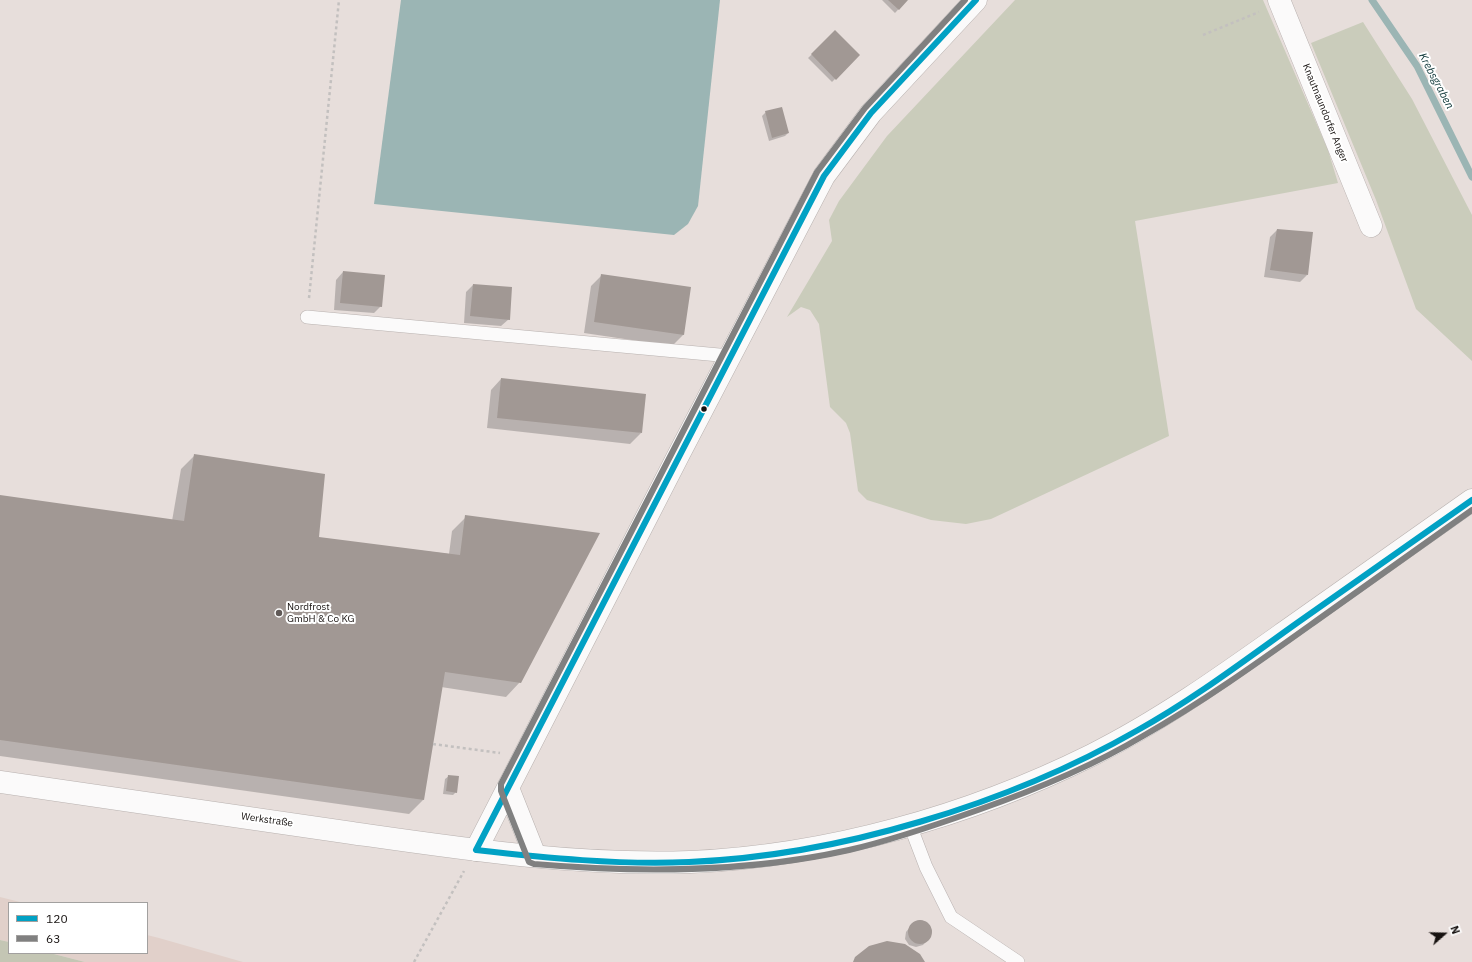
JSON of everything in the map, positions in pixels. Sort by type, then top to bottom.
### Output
[{"type":"main road","points":[[476,850],[824,176],[871,113],[976,0]]},
{"type":"main road","name":"Knautnaundorfer Anger","points":[[1279,2],[1371,226]]},
{"type":"main road","name":"Werkstraße","points":[[0,782],[476,850],[582,861],[674,862],[744,857],[831,845],[910,825],[1026,786],[1094,754],[1161,717],[1233,669],[1472,500]]},
{"type":"main road","points":[[508,788],[535,856]]},
{"type":"lane","points":[[307,317],[730,356]]},
{"type":"lane","points":[[910,825],[926,867],[950,917],[1018,962]]},
{"type":"path","points":[[307,317],[339,0]]},
{"type":"path","points":[[1203,34],[1279,2]]},
{"type":"path","points":[[433,744],[506,754]]},
{"type":"path","points":[[414,962],[476,850]]},
{"type":"shaded area","points":[[0,897],[20,902],[8,902],[8,942],[0,940]]},
{"type":"shaded area","points":[[148,935],[243,962],[85,962],[54,954],[148,954]]},
{"type":"green space","points":[[1015,0],[1263,0],[1328,150],[1338,183],[1135,221],[1169,436],[991,519],[966,524],[931,520],[867,500],[858,491],[850,433],[846,423],[830,407],[819,324],[810,310],[801,307],[787,317],[832,241],[829,220],[839,201],[887,136]]},
{"type":"green space","points":[[1363,22],[1412,99],[1472,215],[1472,361],[1416,309],[1376,200],[1311,43]]},
{"type":"green space","points":[[0,940],[8,942],[8,954],[54,954],[85,962],[0,962]]},
{"type":"water","points":[[401,0],[720,0],[698,206],[688,224],[674,235],[374,204]]},
{"type":"building","points":[[888,0],[908,0],[899,10]]},
{"type":"building","points":[[835,30],[860,55],[836,80],[811,54]]},
{"type":"building","points":[[782,107],[789,133],[772,138],[765,111]]},
{"type":"building","points":[[1277,229],[1313,232],[1308,275],[1270,270]]},
{"type":"building","points":[[343,271],[385,275],[382,307],[340,303]]},
{"type":"building","points":[[601,274],[691,287],[684,335],[594,322]]},
{"type":"building","points":[[473,284],[512,287],[510,320],[470,316]]},
{"type":"building","points":[[501,378],[646,394],[642,433],[497,418]]},
{"type":"building","name":"Nordfrost GmbH & Co KG","points":[[194,454],[325,474],[319,537],[460,555],[465,515],[600,533],[521,683],[445,672],[424,800],[0,740],[0,495],[184,521]]},
{"type":"building","points":[[448,775],[459,776],[457,793],[446,791]]},
{"type":"building","points":[[920,920],[929,923],[932,932],[929,941],[920,944],[911,941],[908,932],[911,923]]},
{"type":"building","points":[[887,941],[905,944],[920,954],[925,962],[853,962],[855,957],[869,946]]},
{"type":"waterway","name":"Krebsgraben","points":[[1372,0],[1417,66],[1472,177]]},
{"type":"transit line","name":"63","points":[[965,0],[865,108],[817,172],[501,784],[501,791],[529,862],[534,864],[573,867],[653,870],[732,867],[810,858],[882,842],[946,821],[1042,786],[1103,758],[1165,723],[1209,695],[1472,510]]},
{"type":"transit line","name":"120","points":[[976,0],[871,113],[824,176],[476,850],[556,858],[636,863],[689,862],[746,858],[804,849],[863,837],[921,822],[979,803],[1088,757],[1159,718],[1219,679],[1472,500]]},
{"type":"place","name":"Nordfrost GmbH & Co KG","points":[[279,613]]}]
